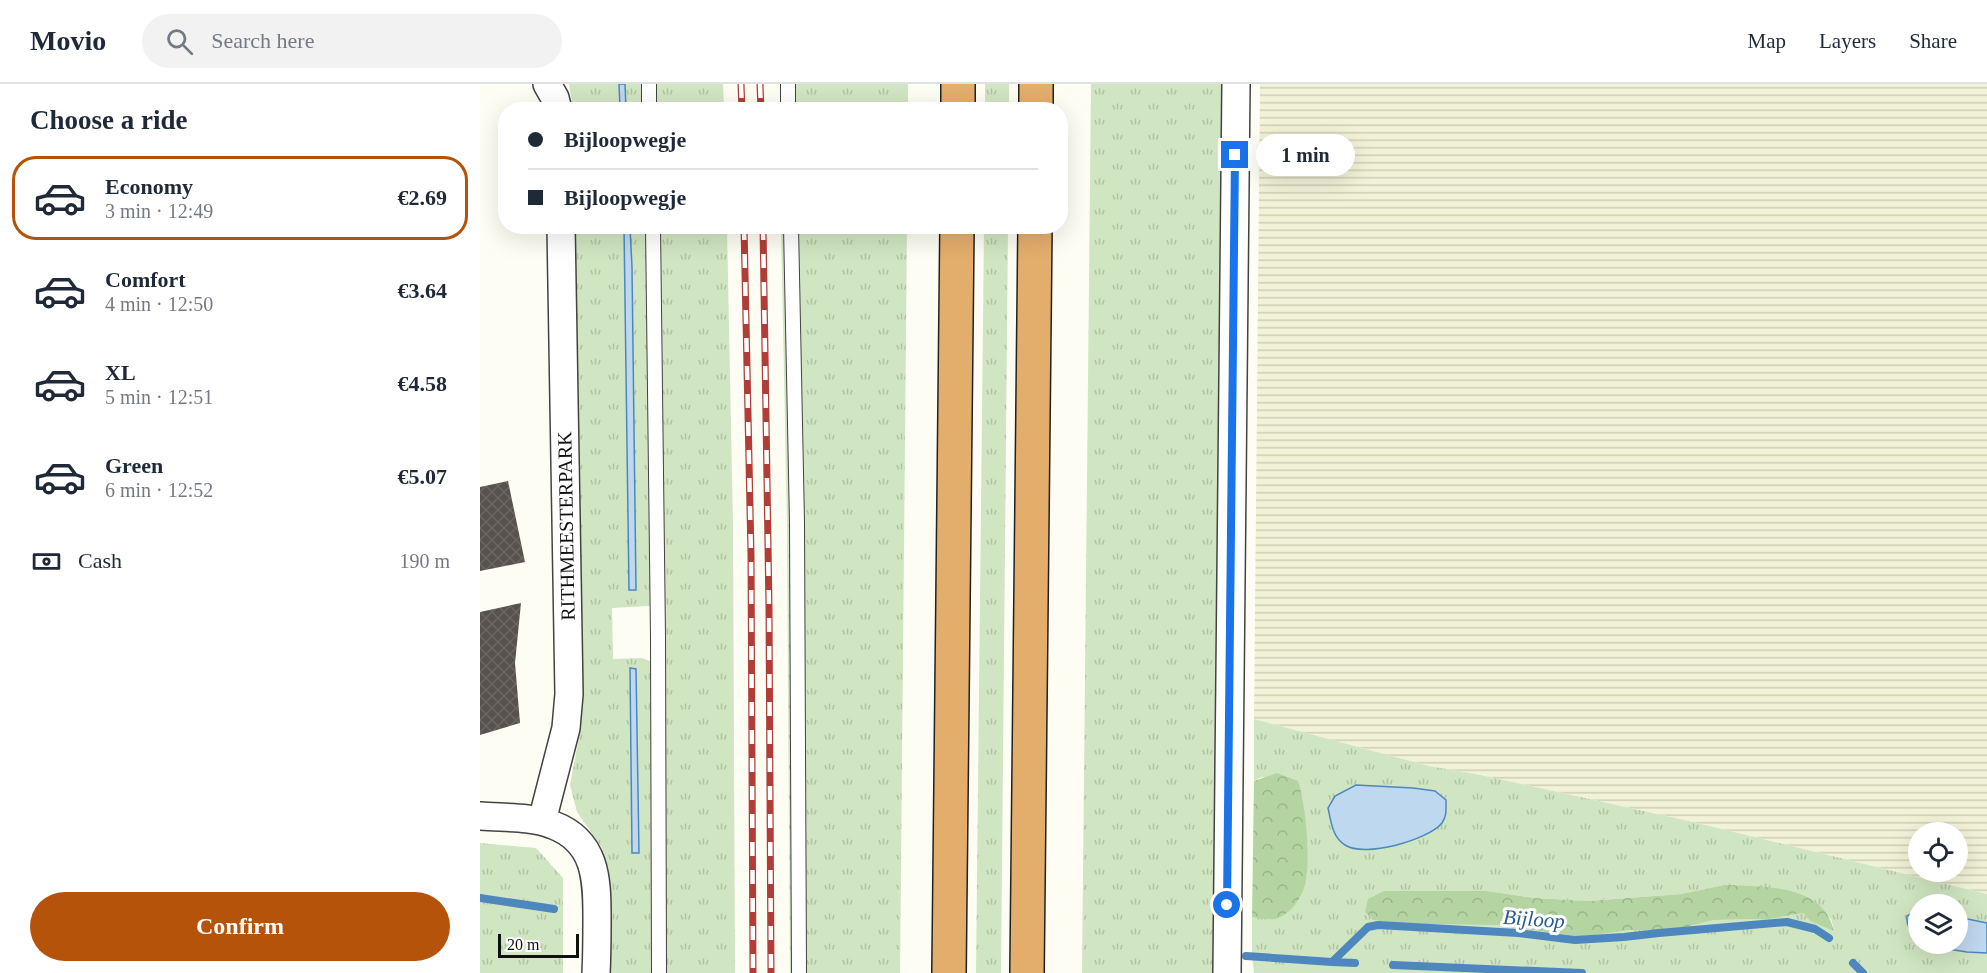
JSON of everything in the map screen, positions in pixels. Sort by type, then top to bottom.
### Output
[{"type":"highway","points":[[958,84],[958,102]]},
{"type":"highway","points":[[1036,84],[1036,102]]},
{"type":"highway","points":[[949,973],[957,234]]},
{"type":"highway","points":[[1027,973],[1035,234]]},
{"type":"street","points":[[547,84],[556,102]]},
{"type":"street","points":[[1227,973],[1236,84]]},
{"type":"street","name":"RITHMEESTERPARK","points":[[542,821],[566,728],[569,694],[561,234]]},
{"type":"street","points":[[480,816],[542,821],[563,830],[580,844],[593,863],[597,884],[596,973]]},
{"type":"lane","points":[[649,84],[650,102]]},
{"type":"lane","points":[[788,84],[788,102]]},
{"type":"lane","points":[[653,234],[659,973]]},
{"type":"lane","points":[[791,234],[797,523],[799,973]]},
{"type":"green space","points":[[569,84],[644,84],[644,102],[572,102]]},
{"type":"green space","points":[[654,84],[723,84],[724,102],[655,102]]},
{"type":"green space","points":[[792,84],[908,84],[908,102],[793,102]]},
{"type":"green space","points":[[985,84],[1009,84],[1009,102],[985,102]]},
{"type":"green space","points":[[1091,84],[1225,84],[1215,973],[1082,973]]},
{"type":"green space","points":[[1260,84],[1987,84],[1987,894],[1938,882],[1968,882],[1968,822],[1908,822],[1908,875],[1689,821],[1476,774],[1429,766],[1254,719]]},
{"type":"green space","points":[[575,234],[648,234],[653,601],[650,606],[612,608],[613,659],[642,658],[650,661],[654,667],[653,973],[610,973],[609,873],[602,848],[577,812],[570,785],[580,732],[583,697]]},
{"type":"green space","points":[[658,234],[727,234],[733,525],[735,973],[665,973],[666,841]]},
{"type":"green space","points":[[781,234],[786,234],[794,973],[790,973],[787,524]]},
{"type":"green space","points":[[796,234],[907,234],[900,973],[804,973]]},
{"type":"green space","points":[[984,234],[1008,234],[1001,973],[976,973]]},
{"type":"green space","points":[[1254,719],[1429,766],[1476,774],[1689,821],[1908,875],[1908,882],[1938,882],[1987,894],[1987,923],[1968,919],[1968,894],[1908,894],[1908,954],[1987,953],[1987,973],[1254,973],[1252,917],[1275,919],[1295,904],[1304,889],[1307,862],[1302,794],[1262,777],[1254,781]],"holes":[[[1355,785],[1435,791],[1446,800],[1446,814],[1443,822],[1333,832],[1328,808],[1335,796]],[[1724,885],[1831,919],[1834,930],[1810,921],[1803,913],[1770,919],[1714,920],[1674,930],[1630,930],[1582,937],[1495,925],[1396,924],[1374,920],[1384,891],[1487,891],[1535,898],[1588,901],[1681,894]]]},
{"type":"green space","points":[[1277,773],[1298,781],[1305,816],[1307,870],[1303,892],[1296,903],[1287,913],[1276,919],[1270,919],[1252,917],[1254,781]]},
{"type":"green space","points":[[480,843],[536,848],[563,878],[563,973],[480,973]]},
{"type":"green space","points":[[1724,885],[1773,888],[1805,896],[1818,904],[1828,915],[1834,931],[1810,921],[1803,913],[1770,919],[1714,920],[1674,930],[1630,930],[1582,937],[1495,925],[1396,924],[1374,920],[1365,912],[1368,899],[1384,891],[1487,891],[1535,898],[1588,901],[1681,894]]},
{"type":"water","points":[[619,84],[625,84],[626,102],[620,102]]},
{"type":"water","points":[[624,234],[630,234],[632,267],[636,590],[629,590]]},
{"type":"water","points":[[630,668],[636,669],[639,853],[632,853]]},
{"type":"water","points":[[1356,785],[1435,791],[1446,800],[1445,818],[1435,829],[1396,845],[1367,849],[1345,845],[1337,838],[1328,808],[1335,796]]},
{"type":"water","points":[[1968,919],[1987,923],[1987,953],[1968,952]]},
{"type":"building","points":[[508,481],[525,562],[480,571],[480,487]]},
{"type":"building","points":[[521,603],[515,663],[520,723],[480,735],[480,612]]},
{"type":"waterway","name":"Bijloop","points":[[480,898],[554,909]]},
{"type":"waterway","name":"Bijloop","points":[[1246,956],[1332,962],[1368,927],[1378,925],[1518,933],[1575,940],[1787,922],[1815,929],[1829,938]]},
{"type":"waterway","points":[[1332,962],[1355,963]]},
{"type":"waterway","name":"Bijloop","points":[[1853,963],[1863,973]]},
{"type":"waterway","points":[[1393,965],[1582,973]]},
{"type":"railway","points":[[741,84],[742,102]]},
{"type":"railway","points":[[760,84],[761,102]]},
{"type":"railway","points":[[744,234],[751,555],[753,973]]},
{"type":"railway","points":[[763,234],[769,608],[771,973]]},
{"type":"route","points":[[1227,905],[1235,155]]}]
